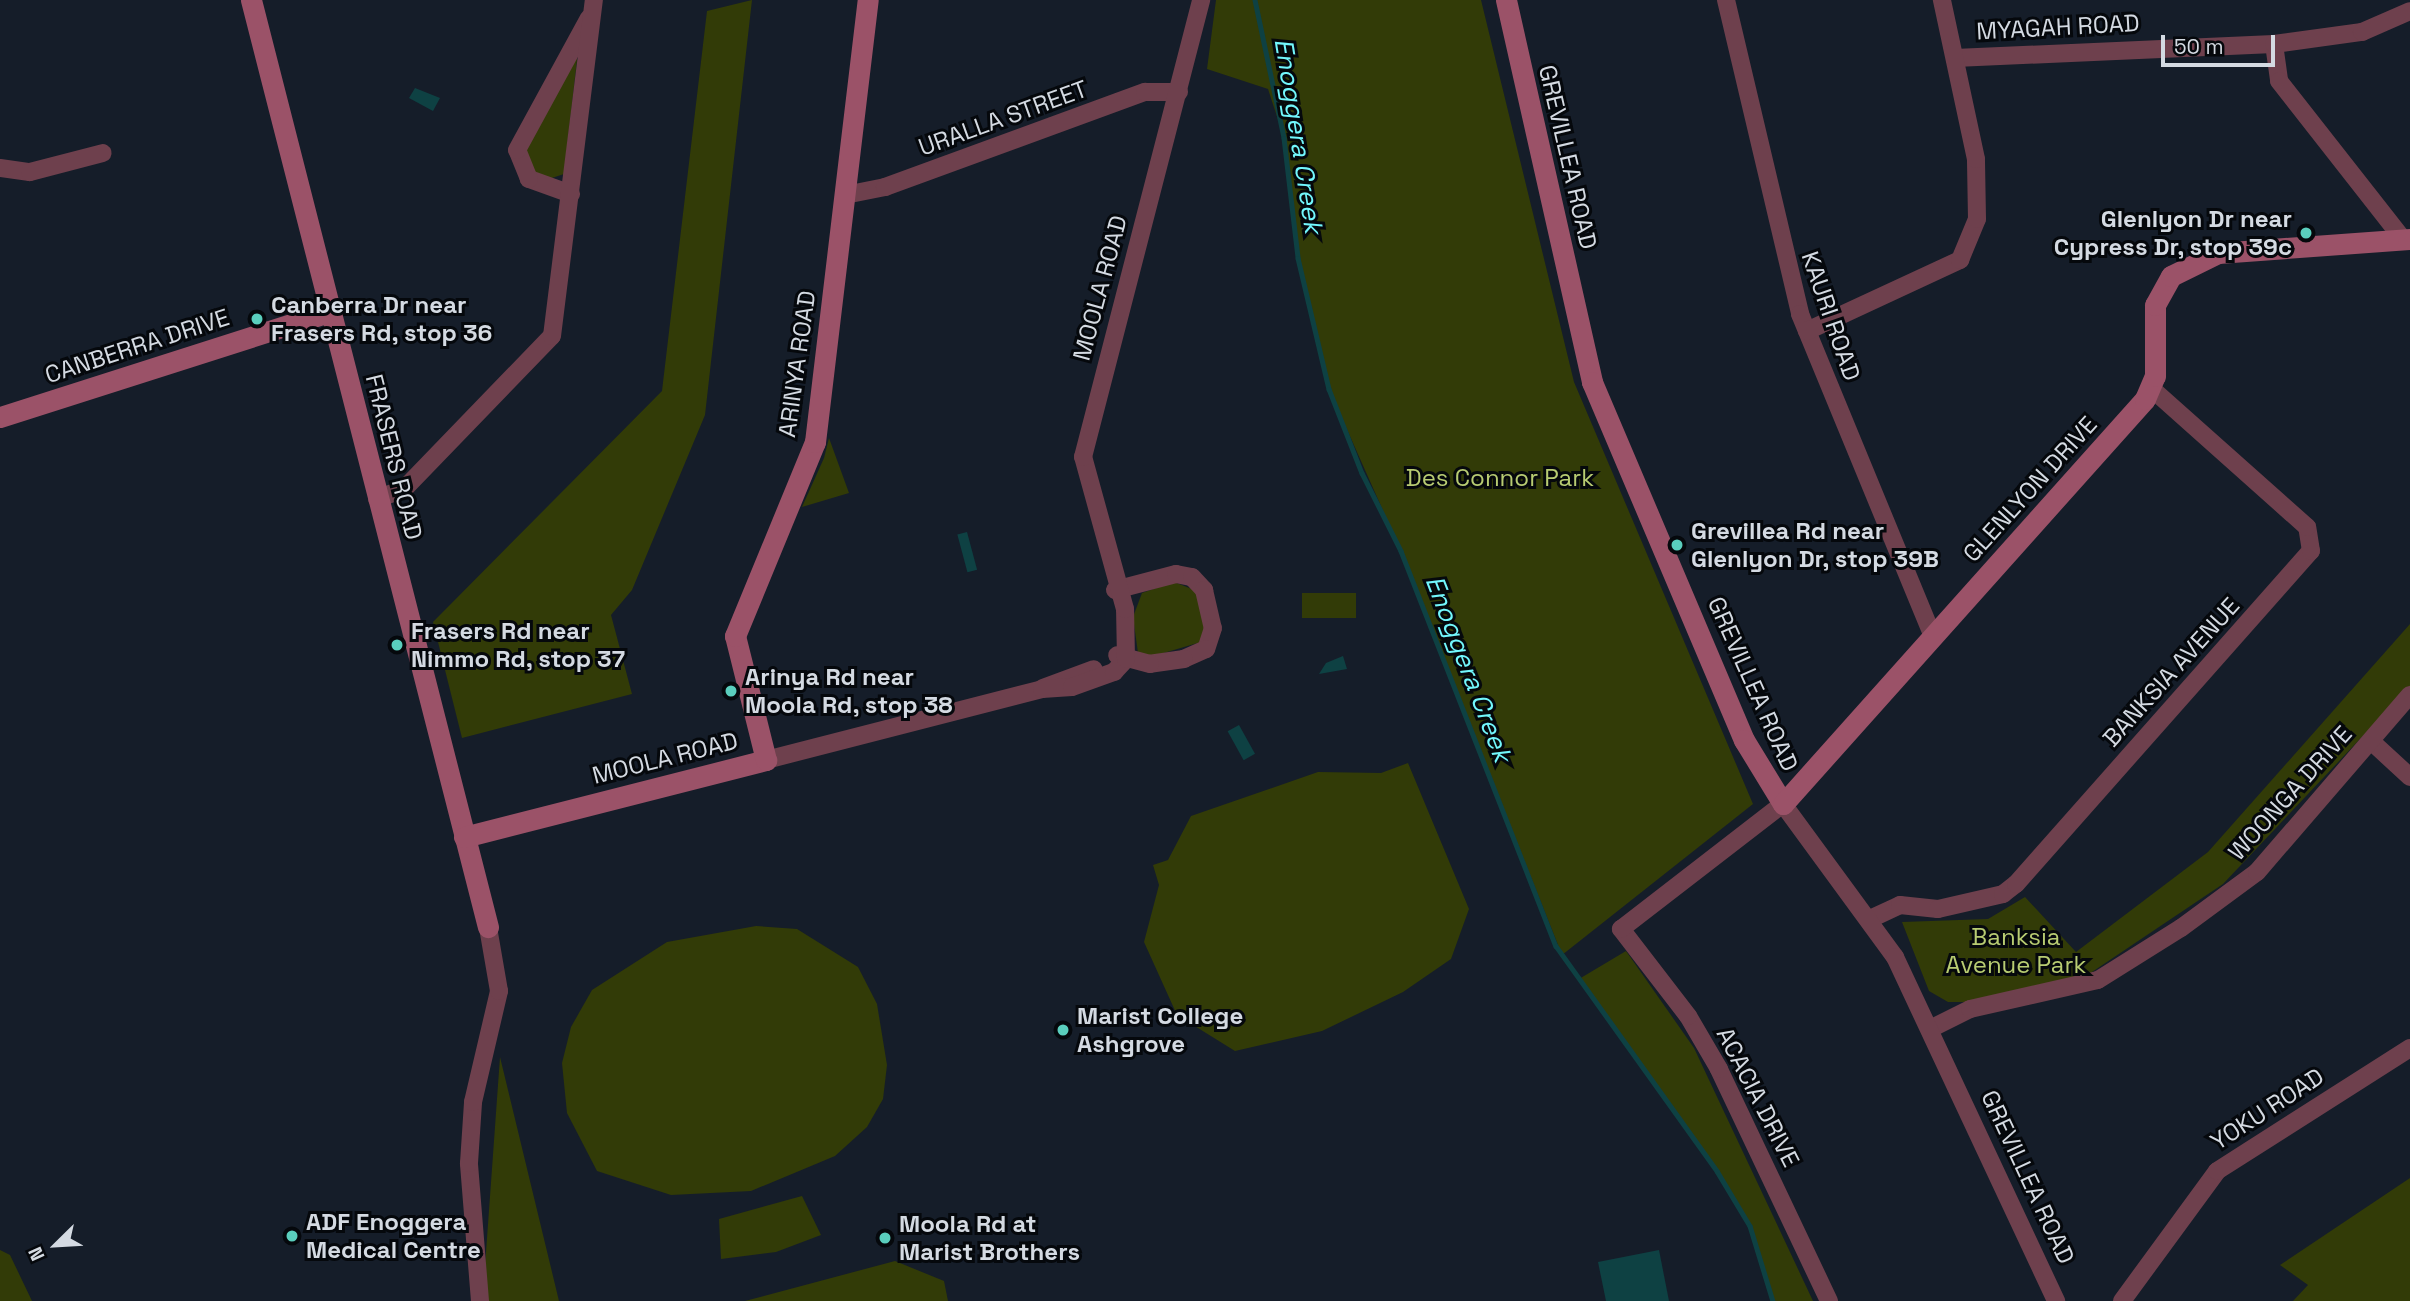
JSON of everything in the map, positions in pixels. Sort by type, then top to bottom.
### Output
[{"type":"street","name":"FRASERS ROAD","points":[[251,0],[488,927]]},
{"type":"street","name":"ARINYA ROAD","points":[[766,760],[735,636],[815,442],[868,0]]},
{"type":"street","name":"MOOLA ROAD","points":[[464,837],[1042,689],[1103,677],[1122,657],[1131,637],[1115,590],[1083,457],[1201,0]]},
{"type":"street","name":"GREVILLEA ROAD","points":[[1506,0],[1592,382],[1744,740],[1783,804],[1870,919],[1932,1028],[2056,1301]]},
{"type":"street","name":"KAURI ROAD","points":[[1726,0],[1780,244],[1807,331],[1932,634]]},
{"type":"street","points":[[1807,331],[1960,260],[1977,219],[1980,192],[1942,0]]},
{"type":"street","points":[[377,499],[405,488],[550,341],[571,194],[593,6]]},
{"type":"street","points":[[571,194],[527,177],[517,150],[593,6]]},
{"type":"street","name":"MYAGAH ROAD","points":[[1955,58],[2274,44],[2362,32],[2410,11]]},
{"type":"street","points":[[2274,44],[2280,81],[2406,239]]},
{"type":"street","name":"URALLA STREET","points":[[845,195],[885,187],[1145,92],[1179,92]]},
{"type":"street","points":[[0,168],[30,172],[103,153]]},
{"type":"street","points":[[2152,389],[2155,305],[2181,268],[2218,253],[2406,239]]},
{"type":"street","name":"CANBERRA DRIVE","points":[[0,417],[330,312]]},
{"type":"street","name":"GLENLYON DRIVE","points":[[1622,929],[1783,804],[2152,389]]},
{"type":"street","name":"BANKSIA AVENUE","points":[[1870,919],[1900,905],[1938,909],[2003,894],[2016,884],[2311,551],[2307,527],[2152,389]]},
{"type":"street","points":[[1115,590],[1176,575],[1192,578],[1204,590],[1213,628],[1206,649],[1184,659],[1122,657]]},
{"type":"street","name":"WOONGA DRIVE","points":[[1932,1028],[1970,1009],[2098,980],[2181,928],[2257,872],[2410,695]]},
{"type":"street","points":[[2371,741],[2410,777]]},
{"type":"street","points":[[480,1301],[469,1163],[473,1102],[499,991],[488,927]]},
{"type":"street","name":"ACACIA DRIVE","points":[[1622,929],[1688,1016],[1719,1069],[1829,1301]]},
{"type":"street","name":"YOKU ROAD","points":[[2122,1301],[2217,1171],[2410,1048]]},
{"type":"green space","points":[[752,0],[705,415],[632,590],[611,615],[632,694],[462,738],[433,622],[662,391],[707,11]]},
{"type":"green space","name":"Des Connor Park","points":[[1216,0],[1481,0],[1574,382],[1753,804],[1562,955],[1401,551],[1329,389],[1298,258],[1284,138],[1268,89],[1207,69]]},
{"type":"green space","points":[[578,51],[564,174],[549,179],[533,172],[526,150]]},
{"type":"green space","points":[[829,438],[849,493],[802,507],[824,458]]},
{"type":"green space","points":[[1174,582],[1197,591],[1207,624],[1201,642],[1150,657],[1138,653],[1133,617],[1142,593]]},
{"type":"green space","points":[[1302,593],[1356,593],[1356,618],[1302,618]]},
{"type":"green space","name":"Banksia Avenue Park","points":[[2410,624],[2410,686],[2223,884],[2086,976],[1967,1002],[1948,1002],[1929,991],[1902,922],[1988,919],[2025,897],[2076,952],[2208,852]]},
{"type":"green space","points":[[1408,763],[1469,909],[1451,959],[1403,992],[1322,1031],[1235,1051],[1177,1015],[1144,942],[1159,885],[1153,865],[1168,860],[1191,816],[1318,772],[1381,773]]},
{"type":"green space","points":[[756,926],[797,929],[858,967],[877,1004],[887,1065],[883,1099],[867,1127],[835,1156],[751,1191],[671,1195],[597,1171],[567,1113],[562,1063],[571,1027],[592,990],[667,942]]},
{"type":"green space","points":[[1626,951],[1694,1048],[1813,1301],[1773,1301],[1750,1226],[1717,1171],[1579,979]]},
{"type":"green space","points":[[500,1057],[559,1301],[474,1301],[485,1266]]},
{"type":"green space","points":[[2410,1178],[2410,1301],[2293,1301],[2308,1285],[2280,1265]]},
{"type":"green space","points":[[802,1196],[821,1235],[776,1252],[721,1259],[719,1219]]},
{"type":"green space","points":[[0,1250],[10,1255],[32,1301],[0,1301]]},
{"type":"green space","points":[[895,1261],[944,1281],[948,1301],[745,1301]]},
{"type":"shaded area","points":[[415,88],[440,98],[433,111],[409,98]]},
{"type":"shaded area","points":[[967,532],[977,570],[967,572],[957,535]]},
{"type":"shaded area","points":[[1343,656],[1347,669],[1319,674],[1326,663]]},
{"type":"shaded area","points":[[1239,725],[1255,754],[1244,760],[1228,731]]},
{"type":"shaded area","points":[[1659,1250],[1669,1301],[1606,1301],[1598,1262]]},
{"type":"waterway","name":"Enoggera Creek","points":[[1255,0],[1284,138],[1298,258],[1329,389],[1362,473],[1401,551],[1556,946],[1717,1171],[1750,1226],[1773,1301]]},
{"type":"place","name":"Glenlyon Dr near Cypress Dr, stop 39c","points":[[2306,233]]},
{"type":"place","name":"Canberra Dr near Frasers Rd, stop 36","points":[[257,319]]},
{"type":"place","name":"Grevillea Rd near Glenlyon Dr, stop 39B","points":[[1677,545]]},
{"type":"place","name":"Frasers Rd near Nimmo Rd, stop 37","points":[[397,645]]},
{"type":"place","name":"Arinya Rd near Moola Rd, stop 38","points":[[731,691]]},
{"type":"place","name":"Marist College Ashgrove","points":[[1063,1030]]},
{"type":"place","name":"ADF Enoggera Medical Centre","points":[[292,1236]]},
{"type":"place","name":"Moola Rd at Marist Brothers","points":[[885,1238]]}]
